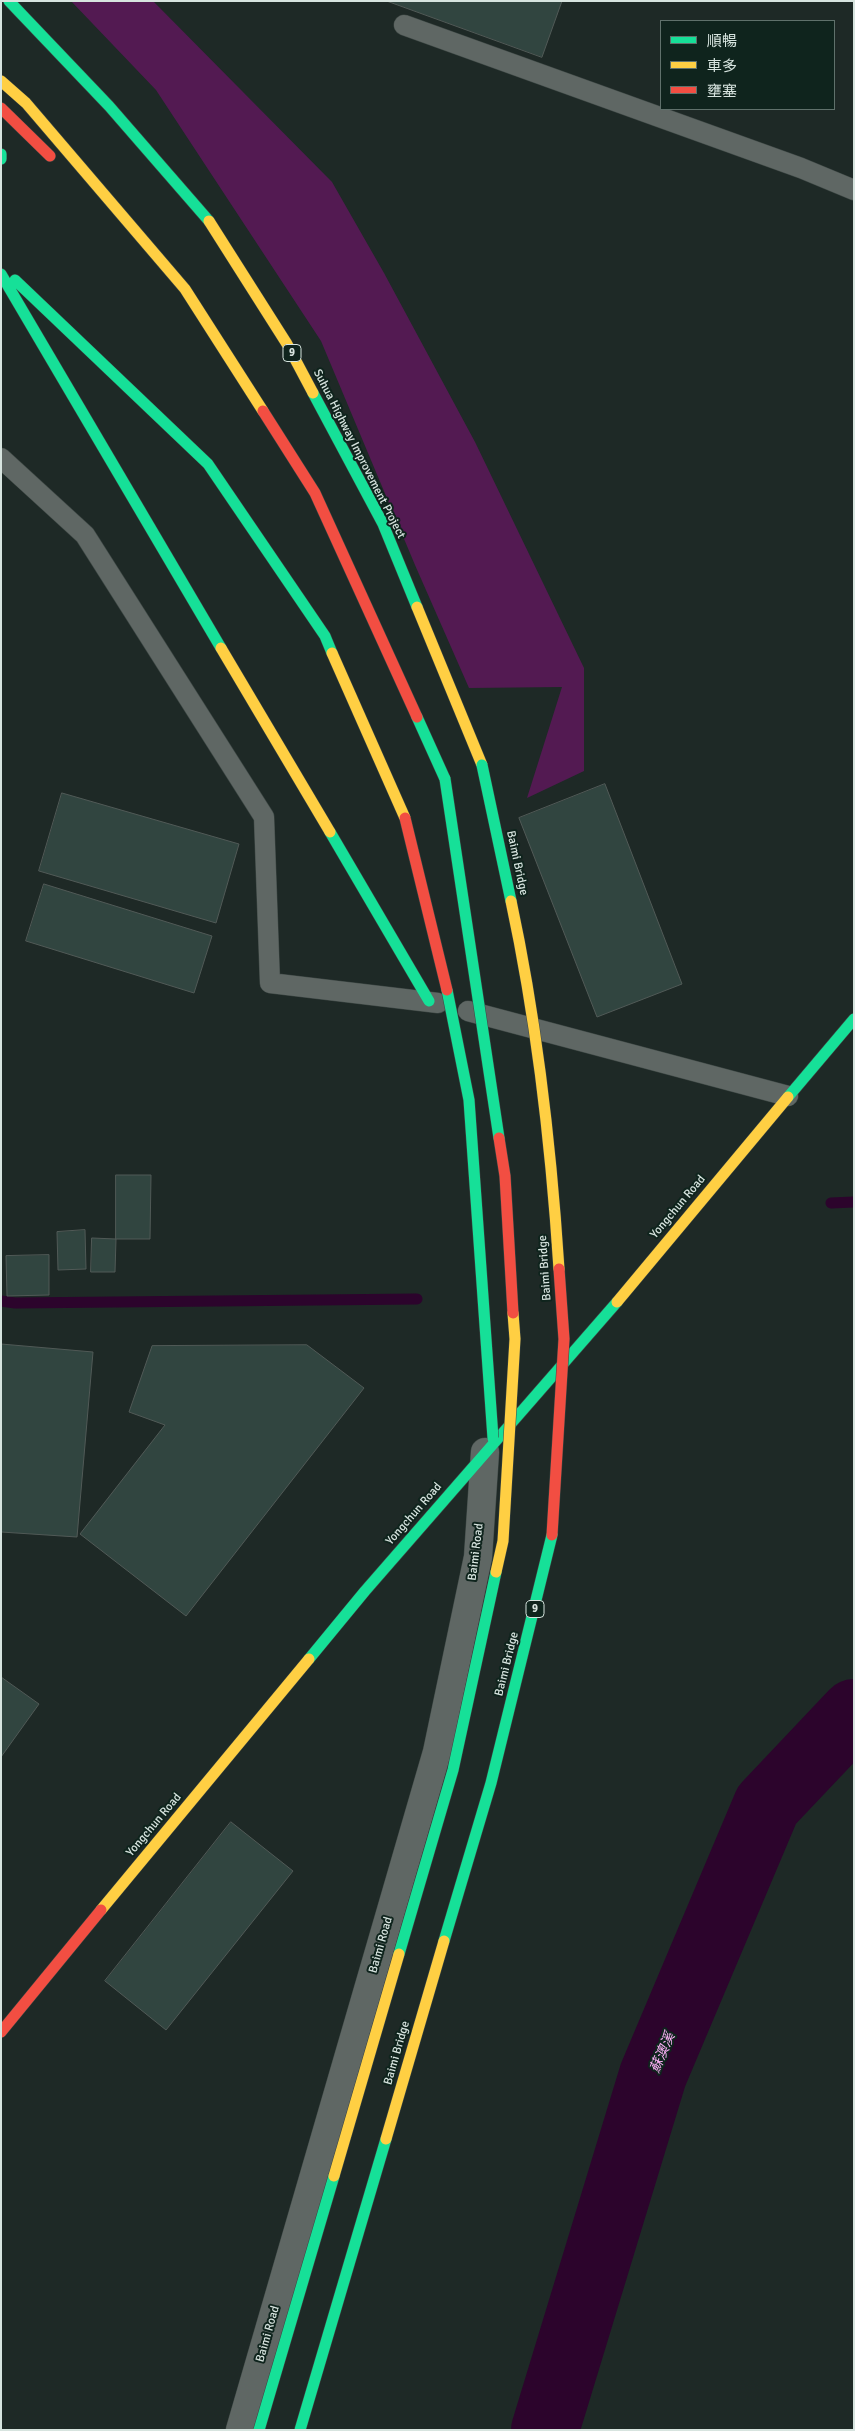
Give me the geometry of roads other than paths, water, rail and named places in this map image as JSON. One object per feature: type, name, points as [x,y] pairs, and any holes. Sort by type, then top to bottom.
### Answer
[{"type":"main road","name":"Suhua Highway Improvement Project","points":[[9,1],[109,106],[209,221],[287,344],[383,524],[482,765]]},
{"type":"main road","points":[[1,81],[26,103],[185,289],[315,493]]},
{"type":"main road","points":[[1,108],[57,163]]},
{"type":"main road","points":[[1,154],[1,159]]},
{"type":"main road","points":[[142,257],[167,287]]},
{"type":"main road","points":[[1,267],[208,464],[325,636],[405,818],[440,956],[469,1100],[493,1414],[491,1598]]},
{"type":"main road","points":[[1,274],[429,1001]]},
{"type":"main road","points":[[190,319],[315,493]]},
{"type":"main road","name":"Baimi Bridge","points":[[259,2430],[453,1770],[503,1541],[515,1339],[505,1176],[445,779],[315,493]]},
{"type":"main road","name":"Baimi Bridge","points":[[300,2430],[491,1784],[552,1541],[564,1339],[552,1164],[527,975],[482,765]]},
{"type":"main road","name":"Yongchun Road","points":[[1,2032],[359,1599],[485,1452],[569,1359],[854,1019]]},
{"type":"street","name":"Baimi Road","points":[[240,2430],[437,1752],[478,1557],[485,1452]]},
{"type":"lane","points":[[404,25],[801,168],[854,190]]},
{"type":"lane","points":[[1,458],[85,535],[264,817],[270,983],[429,1001],[788,1096]]},
{"type":"waterway","points":[[831,1203],[854,1202]]},
{"type":"waterway","points":[[1,1301],[15,1303],[417,1299]]},
{"type":"waterway","name":"蘇澳溪","points":[[545,2430],[653,2075],[767,1805],[854,1713]]}]
